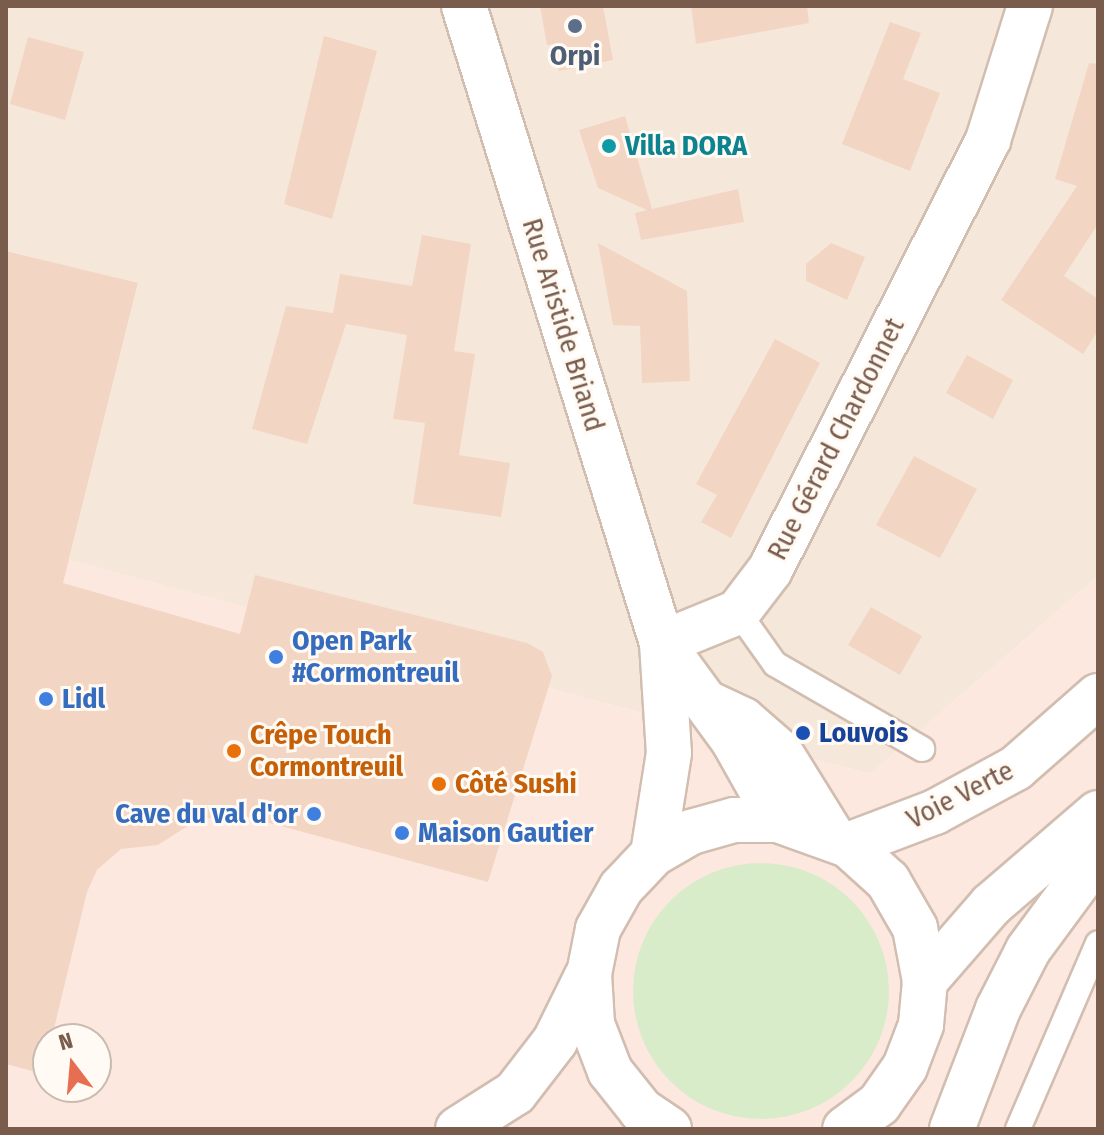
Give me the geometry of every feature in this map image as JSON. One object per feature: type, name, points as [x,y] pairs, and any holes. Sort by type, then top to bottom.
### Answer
[{"type":"main road","name":"Rue Aristide Briand","points":[[464,6],[662,643],[669,753],[653,854]]},
{"type":"main road","name":"Rue Gérard Chardonnet","points":[[738,612],[770,570],[914,256],[988,140],[1017,10]]},
{"type":"main road","points":[[662,643],[738,612]]},
{"type":"main road","name":"Rue Aristide Briand","points":[[662,643],[707,703],[778,820]]},
{"type":"main road","name":"Voie Verte","points":[[840,841],[935,812],[1016,768],[1098,696]]},
{"type":"main road","points":[[707,703],[743,720],[780,752],[840,841],[888,881],[908,916],[925,981],[916,1039],[866,1121]]},
{"type":"main road","points":[[925,981],[991,905],[1098,813]]},
{"type":"main road","points":[[669,1129],[641,1110],[610,1071],[592,1024],[589,974],[598,929],[613,901],[653,854],[705,828],[778,820],[840,841]]},
{"type":"main road","points":[[952,1129],[998,1009],[1028,950],[1098,855]]},
{"type":"main road","points":[[458,1129],[515,1093],[555,1041],[589,974]]},
{"type":"lane","points":[[738,612],[775,664],[922,749]]},
{"type":"lane","points":[[1018,1129],[1098,943]]},
{"type":"shaded area","points":[[6,6],[1098,6],[1098,576],[870,774],[69,560],[138,284],[6,251]]},
{"type":"shaded area","points":[[6,543],[870,774],[1098,576],[1098,1129],[6,1129]]},
{"type":"green space","points":[[761,863],[798,868],[821,878],[852,900],[874,931],[884,954],[889,991],[884,1028],[874,1051],[852,1082],[821,1104],[798,1114],[761,1119],[724,1114],[701,1104],[670,1082],[648,1051],[638,1028],[633,991],[638,954],[648,931],[670,900],[701,878],[724,868]]},
{"type":"building","points":[[540,6],[603,6],[613,60],[559,71],[555,44],[547,45]]},
{"type":"building","points":[[691,6],[807,6],[809,23],[696,44]]},
{"type":"building","points":[[890,22],[921,33],[903,79],[940,93],[910,171],[842,144]]},
{"type":"building","points":[[324,36],[377,51],[332,219],[284,204]]},
{"type":"building","points":[[28,37],[84,52],[65,120],[10,104]]},
{"type":"building","points":[[1089,63],[1098,64],[1098,224],[1064,276],[1098,299],[1098,331],[1083,354],[1001,300],[1077,186],[1055,179]]},
{"type":"building","points":[[625,116],[652,209],[738,189],[744,222],[641,240],[635,213],[647,210],[598,188],[579,130]]},
{"type":"building","points":[[422,235],[471,244],[454,351],[475,354],[459,455],[510,463],[501,517],[413,504],[425,423],[393,419],[407,335],[346,324],[307,444],[252,429],[286,306],[333,313],[340,274],[412,286]]},
{"type":"building","points":[[598,243],[687,291],[690,381],[642,383],[640,326],[613,325]]},
{"type":"building","points":[[831,243],[865,257],[847,300],[806,281],[806,264]]},
{"type":"building","name":"Open Park #Cormontreuil","points":[[6,251],[138,283],[63,583],[240,634],[255,575],[527,643],[543,652],[552,676],[488,882],[236,814],[197,820],[158,845],[121,849],[97,870],[87,892],[55,1023],[32,1023],[32,1071],[6,1064]]},
{"type":"building","points":[[775,339],[820,363],[731,538],[701,522],[717,495],[696,484]]},
{"type":"building","points":[[967,355],[1013,380],[993,419],[946,393]]},
{"type":"building","points":[[914,456],[977,489],[940,558],[876,525]]},
{"type":"building","points":[[871,607],[922,636],[900,675],[848,645]]},
{"type":"place","name":"Orpi","points":[[575,26]]},
{"type":"place","name":"Villa DORA","points":[[609,146]]},
{"type":"place","name":"Open Park #Cormontreuil","points":[[276,657]]},
{"type":"place","name":"Lidl","points":[[46,699]]},
{"type":"place","name":"Louvois","points":[[803,733]]},
{"type":"place","name":"Crêpe Touch Cormontreuil","points":[[234,751]]},
{"type":"place","name":"Côté Sushi","points":[[439,784]]},
{"type":"place","name":"Cave du val d'or","points":[[314,814]]},
{"type":"place","name":"Maison Gautier","points":[[402,833]]}]
